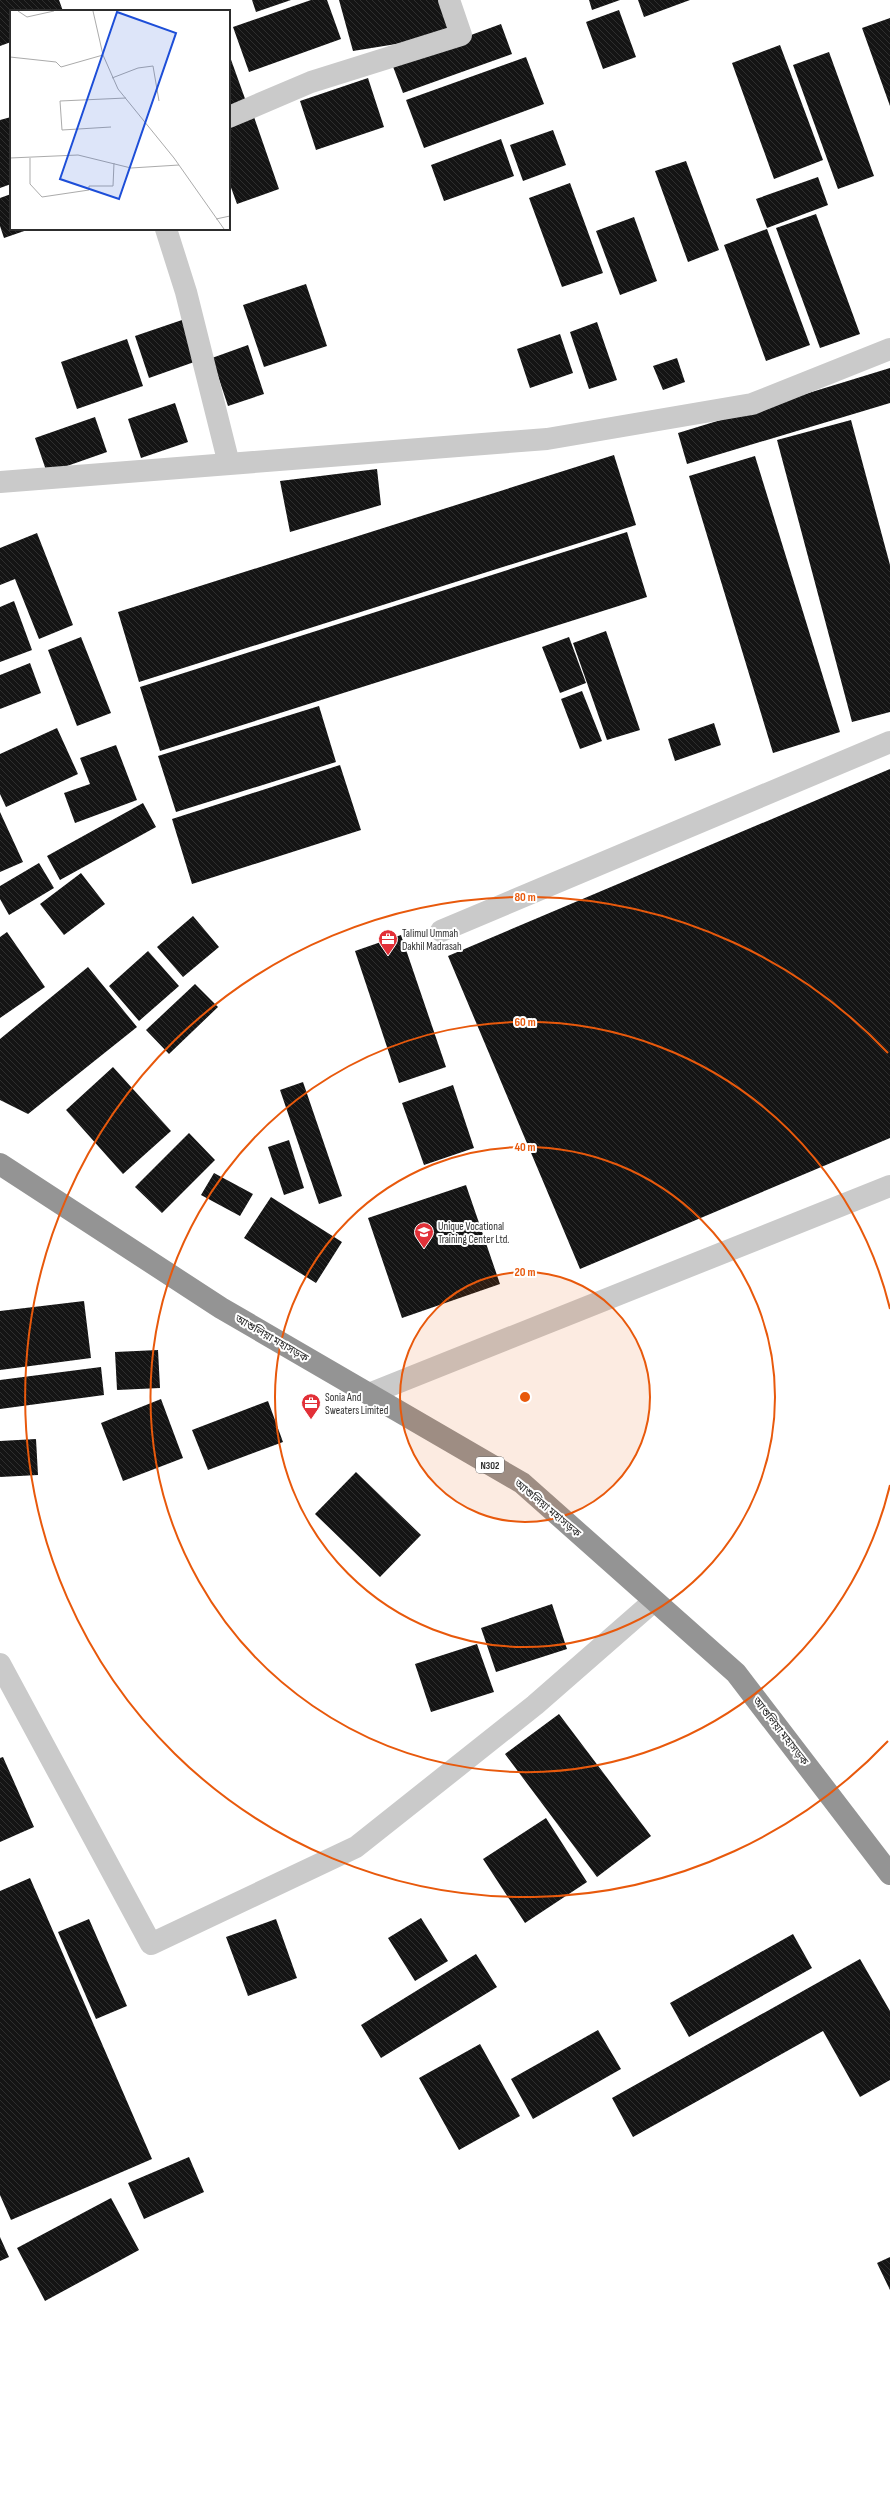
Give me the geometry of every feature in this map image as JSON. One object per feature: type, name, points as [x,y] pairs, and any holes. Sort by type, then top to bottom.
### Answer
[{"type":"highway","name":"আশুলিয়া মহাসড়ক","points":[[0,1164],[221,1308],[522,1483],[736,1673],[889,1868]]},
{"type":"street","points":[[230,116],[311,82],[461,35],[449,0]]},
{"type":"street","points":[[166,230],[186,292],[229,464]]},
{"type":"street","points":[[0,482],[548,439],[752,404],[890,349]]},
{"type":"street","points":[[441,931],[890,742]]},
{"type":"street","points":[[369,1394],[890,1186]]},
{"type":"street","points":[[0,1664],[151,1944],[356,1847],[535,1705],[654,1601]]},
{"type":"building","points":[[0,0],[59,0],[63,10],[10,10],[10,42],[0,46]]},
{"type":"building","points":[[252,0],[291,0],[256,12]]},
{"type":"building","points":[[311,0],[327,0],[341,39],[249,72],[233,27]]},
{"type":"building","points":[[339,0],[441,0],[458,34],[353,51]]},
{"type":"building","points":[[589,0],[620,0],[592,10]]},
{"type":"building","points":[[638,0],[690,0],[644,17]]},
{"type":"building","points":[[619,10],[636,57],[603,69],[586,22]]},
{"type":"building","points":[[890,18],[890,106],[862,28]]},
{"type":"building","points":[[501,24],[512,54],[403,93],[392,64]]},
{"type":"building","points":[[780,45],[823,160],[774,179],[732,63]]},
{"type":"building","points":[[829,52],[874,176],[838,189],[793,65]]},
{"type":"building","points":[[230,57],[248,107],[230,113]]},
{"type":"building","points":[[526,57],[544,104],[424,148],[406,100]]},
{"type":"building","points":[[368,78],[384,127],[316,150],[300,101]]},
{"type":"building","points":[[253,114],[279,189],[237,204],[230,185],[230,123]]},
{"type":"building","points":[[10,117],[10,184],[0,188],[0,120]]},
{"type":"building","points":[[553,130],[566,165],[523,181],[510,145]]},
{"type":"building","points":[[501,139],[514,176],[444,201],[431,165]]},
{"type":"building","points":[[686,161],[719,250],[688,262],[655,171]]},
{"type":"building","points":[[818,177],[828,205],[767,228],[756,199]]},
{"type":"building","points":[[570,183],[603,273],[562,287],[529,198]]},
{"type":"building","points":[[10,194],[10,230],[27,230],[4,238],[0,226],[0,198]]},
{"type":"building","points":[[816,214],[860,334],[820,348],[776,228]]},
{"type":"building","points":[[634,217],[657,281],[620,295],[596,231]]},
{"type":"building","points":[[767,229],[810,345],[766,361],[724,245]]},
{"type":"building","points":[[306,284],[327,346],[264,367],[243,305]]},
{"type":"building","points":[[182,320],[197,361],[149,378],[135,336]]},
{"type":"building","points":[[597,322],[617,380],[589,389],[570,332]]},
{"type":"building","points":[[560,334],[573,373],[530,388],[517,349]]},
{"type":"building","points":[[127,339],[143,386],[77,409],[61,362]]},
{"type":"building","points":[[248,345],[264,394],[228,406],[212,358]]},
{"type":"building","points":[[677,358],[685,382],[663,390],[653,366]]},
{"type":"building","points":[[890,368],[890,403],[687,464],[678,433]]},
{"type":"building","points":[[175,403],[188,442],[141,458],[128,419]]},
{"type":"building","points":[[95,417],[107,452],[47,473],[35,438]]},
{"type":"building","points":[[851,420],[890,565],[890,712],[852,722],[777,440]]},
{"type":"building","points":[[614,455],[636,525],[139,682],[118,612]]},
{"type":"building","points":[[755,456],[840,732],[773,753],[689,476]]},
{"type":"building","points":[[377,469],[381,505],[290,532],[280,481]]},
{"type":"building","points":[[627,532],[647,597],[160,751],[140,687]]},
{"type":"building","points":[[37,533],[73,625],[39,639],[15,579],[0,585],[0,548]]},
{"type":"building","points":[[14,601],[32,650],[0,662],[0,607]]},
{"type":"building","points":[[606,631],[640,730],[607,740],[573,643]]},
{"type":"building","points":[[81,637],[111,713],[77,726],[48,650]]},
{"type":"building","points":[[569,637],[586,683],[560,693],[542,647]]},
{"type":"building","points":[[30,663],[41,693],[0,709],[0,675]]},
{"type":"building","points":[[582,691],[602,741],[580,749],[561,699]]},
{"type":"building","points":[[319,706],[336,762],[176,812],[158,756]]},
{"type":"building","points":[[714,723],[721,745],[675,761],[668,739]]},
{"type":"building","points":[[57,728],[78,774],[6,807],[0,794],[0,754]]},
{"type":"building","points":[[116,745],[137,800],[75,823],[64,793],[90,784],[80,758]]},
{"type":"building","points":[[340,765],[361,830],[192,884],[172,819]]},
{"type":"building","points":[[890,769],[890,1138],[580,1269],[448,956]]},
{"type":"building","points":[[143,803],[156,827],[60,880],[47,856]]},
{"type":"building","points":[[0,812],[23,862],[0,872]]},
{"type":"building","points":[[39,863],[54,888],[9,915],[0,899],[0,886]]},
{"type":"building","points":[[81,873],[105,904],[64,935],[40,904]]},
{"type":"building","points":[[193,916],[219,947],[183,977],[157,947]]},
{"type":"building","points":[[7,932],[45,987],[0,1018],[0,937]]},
{"type":"building","points":[[401,935],[446,1067],[399,1083],[355,951]]},
{"type":"building","points":[[148,951],[179,986],[139,1021],[109,986]]},
{"type":"building","points":[[88,967],[137,1027],[28,1114],[0,1100],[0,1039]]},
{"type":"building","points":[[195,984],[218,1007],[169,1054],[146,1030]]},
{"type":"building","points":[[113,1067],[171,1131],[123,1174],[66,1110]]},
{"type":"building","points":[[303,1082],[342,1196],[319,1204],[280,1090]]},
{"type":"building","points":[[453,1085],[474,1148],[424,1165],[402,1103]]},
{"type":"building","points":[[189,1133],[215,1160],[162,1213],[135,1187]]},
{"type":"building","points":[[289,1140],[304,1188],[284,1195],[268,1147]]},
{"type":"building","points":[[214,1173],[253,1194],[240,1216],[201,1195]]},
{"type":"building","points":[[466,1185],[500,1284],[402,1318],[368,1218]]},
{"type":"building","points":[[271,1197],[342,1242],[316,1283],[244,1238]]},
{"type":"building","points":[[84,1301],[91,1358],[0,1370],[0,1311]]},
{"type":"building","points":[[158,1350],[160,1388],[117,1390],[115,1352]]},
{"type":"building","points":[[101,1367],[104,1395],[0,1409],[0,1380]]},
{"type":"building","points":[[161,1399],[183,1458],[123,1481],[101,1423]]},
{"type":"building","points":[[268,1401],[283,1442],[208,1470],[192,1430]]},
{"type":"building","points":[[36,1439],[38,1475],[0,1477],[0,1441]]},
{"type":"building","points":[[356,1472],[421,1535],[380,1577],[315,1514]]},
{"type":"building","points":[[552,1604],[567,1649],[496,1672],[481,1628]]},
{"type":"building","points":[[477,1644],[494,1692],[431,1712],[415,1664]]},
{"type":"building","points":[[559,1714],[651,1836],[597,1877],[505,1754]]},
{"type":"building","points":[[3,1757],[34,1827],[0,1842],[0,1758]]},
{"type":"building","points":[[546,1818],[587,1882],[525,1923],[483,1859]]},
{"type":"building","points":[[30,1878],[152,2159],[11,2220],[0,2195],[0,1891]]},
{"type":"building","points":[[421,1918],[448,1961],[415,1981],[388,1938]]},
{"type":"building","points":[[89,1919],[127,2006],[96,2019],[58,1932]]},
{"type":"building","points":[[276,1919],[297,1978],[248,1996],[226,1937]]},
{"type":"building","points":[[793,1934],[812,1968],[689,2037],[670,2003]]},
{"type":"building","points":[[476,1954],[497,1987],[381,2058],[361,2025]]},
{"type":"building","points":[[860,1959],[890,2011],[890,2080],[860,2097],[823,2031],[633,2137],[612,2098]]},
{"type":"building","points":[[598,2030],[621,2069],[533,2119],[511,2079]]},
{"type":"building","points":[[480,2044],[520,2116],[459,2150],[419,2078]]},
{"type":"building","points":[[189,2157],[204,2192],[144,2219],[128,2183]]},
{"type":"building","points":[[111,2198],[139,2250],[45,2301],[17,2248]]},
{"type":"building","points":[[0,2237],[9,2257],[0,2261]]},
{"type":"building","points":[[890,2257],[890,2290],[877,2263]]},
{"type":"place","name":"Talimul Ummah Dakhil Madrasah","points":[[388,956]]},
{"type":"place","name":"Unique Vocational Training Center Ltd.","points":[[424,1249]]},
{"type":"place","name":"Sonia And Sweaters Limited","points":[[311,1420]]}]
